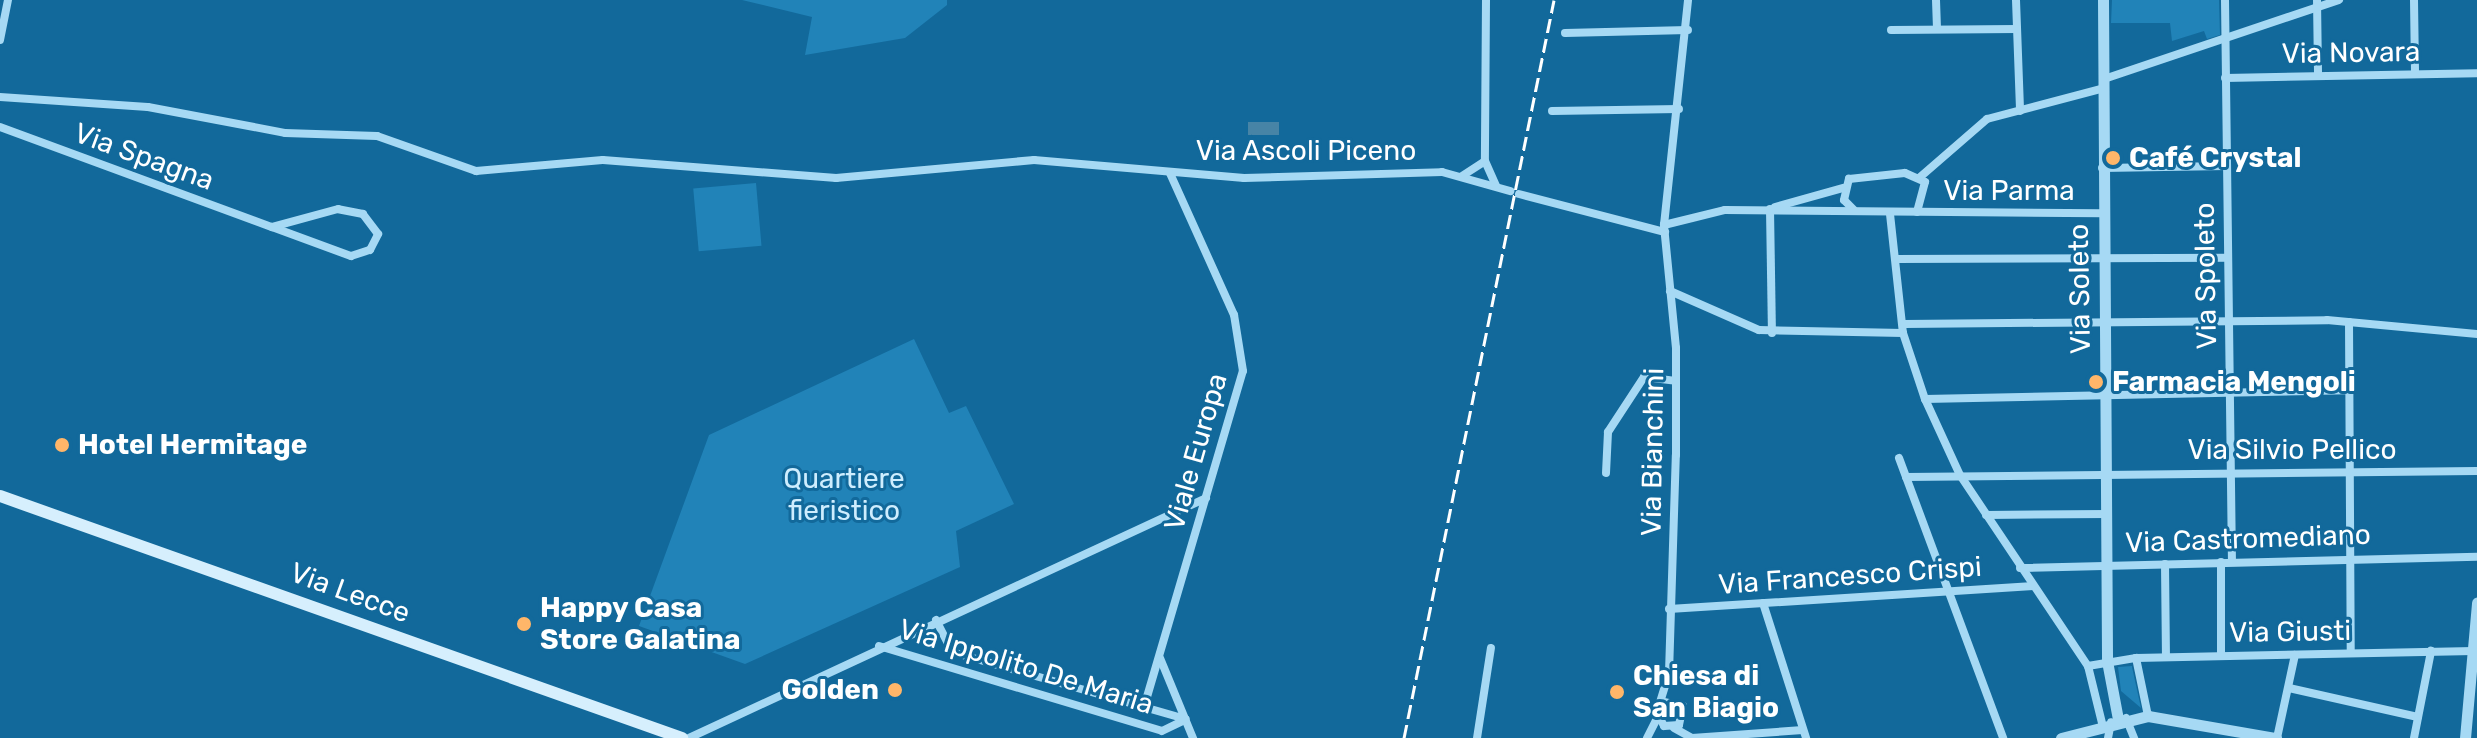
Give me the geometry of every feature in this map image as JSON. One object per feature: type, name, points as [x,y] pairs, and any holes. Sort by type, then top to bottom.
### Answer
[{"type":"main road","name":"Via Lecce","points":[[0,496],[682,738]]},
{"type":"street","points":[[0,40],[8,0]]},
{"type":"street","points":[[1486,0],[1485,161],[1496,186]]},
{"type":"street","name":"Via Bianchini","points":[[1669,673],[1676,381],[1665,228],[1688,30],[1688,0]]},
{"type":"street","points":[[1936,0],[1937,28]]},
{"type":"street","points":[[2016,0],[2020,111]]},
{"type":"street","name":"Via Soleto","points":[[2103,0],[2102,213],[2109,565],[2107,661],[2114,720]]},
{"type":"street","name":"Via Spoleto","points":[[2225,0],[2232,561]]},
{"type":"street","points":[[1665,228],[1725,210],[1770,209],[1843,188],[1870,174],[1919,178],[1987,119],[2104,84],[2317,3],[2339,0]]},
{"type":"street","points":[[2414,0],[2415,73]]},
{"type":"street","points":[[2317,3],[2318,75]]},
{"type":"street","points":[[1891,30],[2017,29]]},
{"type":"street","points":[[1565,33],[1688,30]]},
{"type":"street","name":"Via Novara","points":[[2225,78],[2477,73]]},
{"type":"street","name":"Via Ascoli Piceno","points":[[0,97],[148,107],[285,133],[377,136],[476,171],[571,160],[836,178],[1052,161],[1170,173],[1462,176],[1665,228]]},
{"type":"street","points":[[1552,111],[1679,109]]},
{"type":"street","name":"Via Spagna","points":[[0,127],[272,227],[351,256],[370,250],[378,234],[363,214],[338,209],[272,227]]},
{"type":"street","points":[[1462,176],[1485,161]]},
{"type":"street","points":[[2102,168],[2227,166]]},
{"type":"street","name":"Viale Europa","points":[[1144,707],[1243,371],[1242,348],[1170,173]]},
{"type":"street","points":[[1917,212],[1927,193],[1919,178]]},
{"type":"street","points":[[1843,188],[1854,210]]},
{"type":"street","points":[[1770,209],[1772,333]]},
{"type":"street","name":"Via Parma","points":[[1770,209],[1854,210],[1890,214],[2102,213]]},
{"type":"street","points":[[1890,214],[1903,328],[1925,399],[1960,475],[2088,666],[2114,720],[2134,738]]},
{"type":"street","points":[[1896,259],[2228,258]]},
{"type":"street","points":[[1670,291],[1772,333],[2229,321],[2349,322],[2477,334]]},
{"type":"street","points":[[2349,322],[2347,390],[2351,653]]},
{"type":"street","points":[[1606,473],[1608,432],[1644,377],[1676,381]]},
{"type":"street","points":[[1925,399],[2347,390]]},
{"type":"street","points":[[1899,458],[2003,738]]},
{"type":"street","name":"Via Silvio Pellico","points":[[1906,477],[2477,471]]},
{"type":"street","name":"Via Ippolito De Maria","points":[[689,738],[878,645],[1206,498]]},
{"type":"street","points":[[1986,515],[2108,514]]},
{"type":"street","name":"Via Castromediano","points":[[2020,568],[2477,557]]},
{"type":"street","points":[[2221,562],[2221,656]]},
{"type":"street","points":[[2165,564],[2166,657]]},
{"type":"street","name":"Via Francesco Crispi","points":[[1669,609],[2033,586]]},
{"type":"street","points":[[1657,718],[1692,738],[1805,734],[1763,603]]},
{"type":"street","points":[[2465,738],[2475,674],[2477,603]]},
{"type":"street","name":"Via Ippolito De Maria","points":[[936,620],[952,652],[1186,719]]},
{"type":"street","name":"Via Ippolito De Maria","points":[[878,645],[1164,734]]},
{"type":"street","points":[[1477,738],[1491,648]]},
{"type":"street","points":[[2414,738],[2431,651]]},
{"type":"street","name":"Via Giusti","points":[[2088,666],[2136,658],[2474,651]]},
{"type":"street","points":[[947,667],[952,652]]},
{"type":"street","points":[[2061,738],[2114,720],[2148,716],[2277,738],[2295,655]]},
{"type":"street","points":[[1160,657],[1193,738]]},
{"type":"street","points":[[2136,658],[2148,716]]},
{"type":"street","points":[[1669,673],[1692,738]]},
{"type":"street","points":[[1649,738],[1664,702],[1669,673]]},
{"type":"street","points":[[2289,688],[2418,717]]},
{"type":"street","points":[[1664,702],[1680,703]]},
{"type":"street","points":[[1649,738],[1672,728],[1685,716]]},
{"type":"street","points":[[1164,734],[1186,719]]},
{"type":"street","points":[[2108,738],[2114,720]]},
{"type":"green space","points":[[742,0],[947,0],[947,5],[905,38],[805,55],[812,17]]},
{"type":"green space","points":[[2112,0],[2219,0],[2220,35],[2207,39],[2204,31],[2172,41],[2170,23],[2111,23]]},
{"type":"green space","points":[[756,183],[761,246],[699,251],[693,188]]},
{"type":"green space","name":"Quartiere fieristico","points":[[914,339],[949,413],[966,406],[1014,504],[956,531],[960,567],[745,664],[639,626],[709,435]]},
{"type":"green space","points":[[2132,666],[2141,708],[2121,691],[2118,667]]},
{"type":"shaded area","points":[[1248,122],[1279,122],[1279,135],[1248,135]]},
{"type":"railway","points":[[1404,738],[1554,0]]},
{"type":"place","name":"Café Crystal","points":[[2113,158]]},
{"type":"place","name":"Farmacia Mengoli","points":[[2096,382]]},
{"type":"place","name":"Hotel Hermitage","points":[[62,445]]},
{"type":"place","name":"Happy Casa Store Galatina","points":[[524,624]]},
{"type":"place","name":"Golden","points":[[895,690]]},
{"type":"place","name":"Chiesa di San Biagio","points":[[1617,692]]}]
